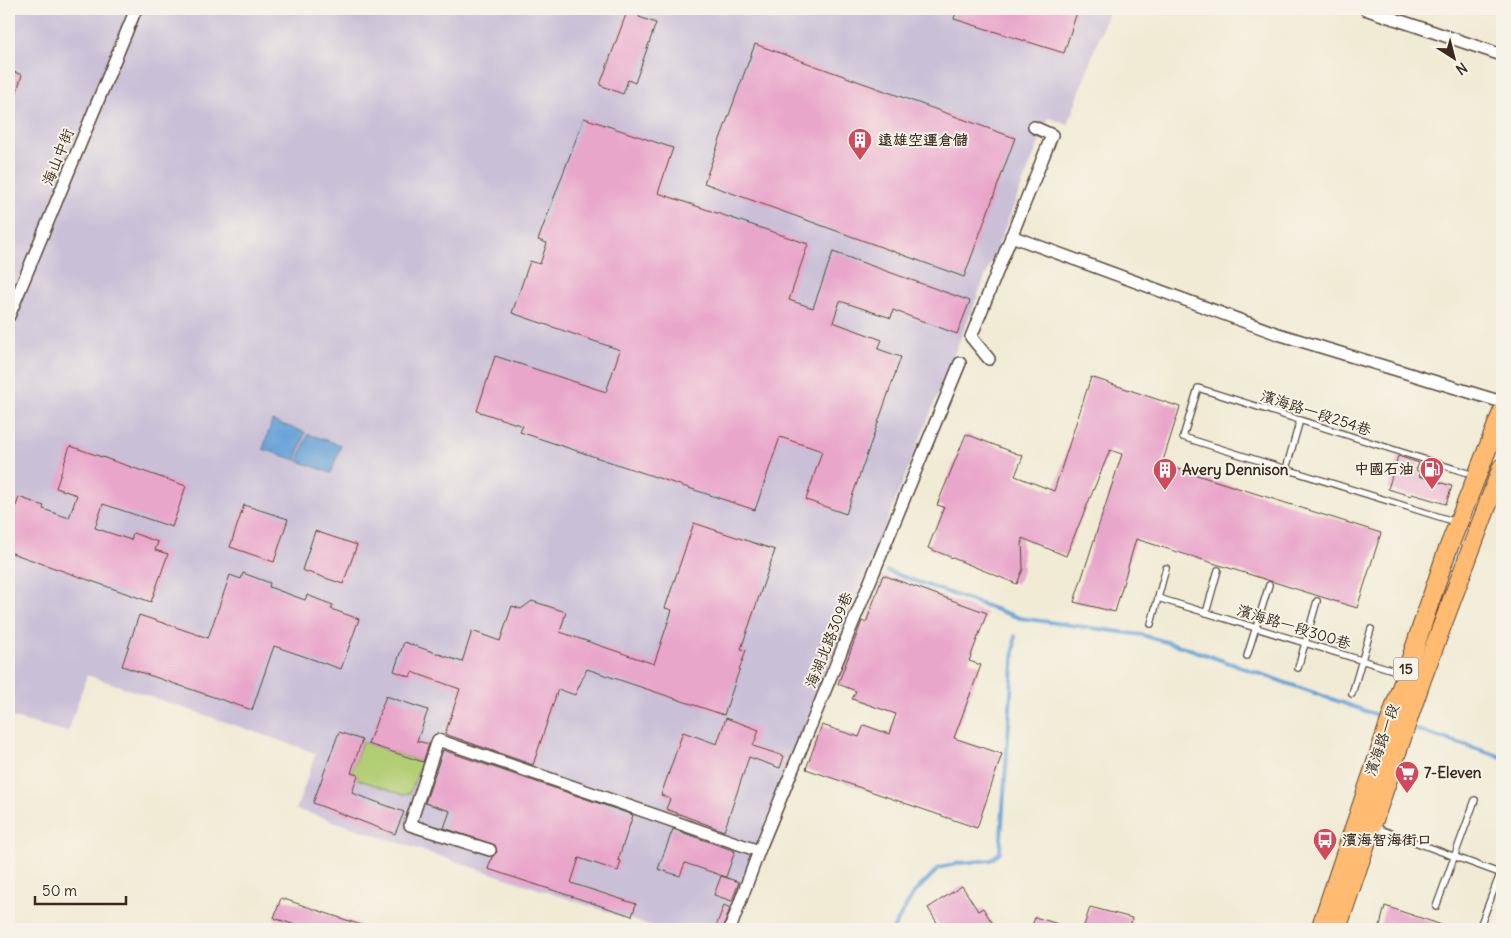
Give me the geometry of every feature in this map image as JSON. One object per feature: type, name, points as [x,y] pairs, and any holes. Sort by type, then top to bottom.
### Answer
[{"type":"main road","name":"濱海路一段","points":[[1337,929],[1363,823],[1405,674],[1458,522],[1502,412]]},
{"type":"main road","name":"濱海路一段","points":[[1320,929],[1422,679],[1502,467]]},
{"type":"main road","points":[[1428,607],[1447,613]]},
{"type":"street","name":"海山中街","points":[[9,316],[136,9]]},
{"type":"street","points":[[1364,9],[1502,55]]},
{"type":"street","points":[[989,359],[971,337],[1052,135],[1034,128]]},
{"type":"street","points":[[1011,236],[1278,334],[1502,402]]},
{"type":"street","name":"海湖北路309巷","points":[[730,929],[759,851],[960,363]]},
{"type":"street","points":[[490,850],[410,825],[438,740],[759,851]]},
{"type":"lane","name":"濱海路一段254巷","points":[[1286,469],[1183,437],[1198,388],[1476,476]]},
{"type":"lane","points":[[1300,420],[1286,469],[1458,522]]},
{"type":"lane","points":[[1151,624],[1166,568]]},
{"type":"lane","points":[[1206,613],[1218,570]]},
{"type":"lane","points":[[1247,656],[1269,585]]},
{"type":"lane","name":"濱海路一段300巷","points":[[1158,598],[1422,679]]},
{"type":"lane","points":[[1298,668],[1316,601]]},
{"type":"lane","points":[[1352,694],[1371,629]]},
{"type":"lane","points":[[1436,907],[1475,800]]},
{"type":"lane","points":[[1363,823],[1502,872],[1479,929]]},
{"type":"shaded area","points":[[9,9],[1109,9],[1068,125],[1049,118],[723,929],[659,929],[296,810],[316,753],[87,675],[68,732],[9,717]]},
{"type":"green space","points":[[362,742],[422,762],[410,793],[404,795],[357,779],[358,775],[351,773]]},
{"type":"water","points":[[272,421],[305,432],[296,460],[263,449]]},
{"type":"water","points":[[308,434],[341,445],[331,473],[298,461]]},
{"type":"building","points":[[628,9],[642,9],[639,17],[656,23],[635,83],[628,80],[623,94],[600,85]]},
{"type":"building","points":[[957,9],[1078,9],[1064,53],[954,19]]},
{"type":"building","name":"遠雄空運倉儲","points":[[755,44],[1015,138],[964,277],[704,183]]},
{"type":"building","points":[[9,70],[22,75],[11,110],[9,109]]},
{"type":"building","points":[[584,118],[673,148],[658,193],[808,244],[789,300],[813,308],[833,252],[970,301],[957,334],[893,310],[891,318],[840,301],[833,322],[882,340],[878,349],[901,357],[846,514],[806,500],[822,451],[780,437],[755,510],[520,432],[523,426],[477,411],[495,356],[606,392],[620,350],[512,313],[530,261],[540,264],[547,243],[538,240]]},
{"type":"building","name":"Avery Dennison","points":[[1091,377],[1180,407],[1162,464],[1381,533],[1357,608],[1136,539],[1115,612],[1074,602],[1122,454],[1110,450],[1066,556],[1022,538],[1023,569],[1017,584],[928,548],[944,507],[937,505],[966,434],[1023,456],[1015,476],[1054,491]]},
{"type":"building","points":[[70,446],[186,486],[172,527],[103,504],[95,528],[131,540],[133,533],[158,542],[155,550],[168,554],[151,602],[9,552],[9,526],[19,497],[44,506],[43,509],[69,518],[77,495],[56,488]]},
{"type":"building","points":[[1398,456],[1419,463],[1416,470],[1420,472],[1419,476],[1452,486],[1446,504],[1388,489]]},
{"type":"building","points":[[244,505],[288,519],[274,562],[230,547]]},
{"type":"building","points":[[694,523],[775,550],[741,649],[746,650],[724,715],[587,669],[575,695],[558,689],[533,765],[445,734],[460,689],[412,672],[410,677],[394,671],[404,642],[462,662],[472,631],[500,641],[512,606],[521,609],[532,601],[566,612],[560,632],[654,664],[672,610],[665,608]]},
{"type":"building","points":[[315,531],[357,545],[343,584],[302,570]]},
{"type":"building","points":[[243,573],[270,583],[269,587],[305,600],[307,595],[333,605],[331,609],[359,619],[341,669],[274,646],[252,710],[122,666],[139,615],[208,638],[230,575],[241,579]]},
{"type":"building","points":[[883,575],[987,613],[969,661],[981,665],[954,738],[1002,754],[977,828],[806,769],[822,725],[859,737],[864,725],[889,734],[896,714],[852,699],[856,691],[838,684],[862,621],[866,623]]},
{"type":"building","points":[[386,696],[428,710],[417,741],[429,744],[423,762],[368,744]]},
{"type":"building","points":[[726,718],[759,730],[753,746],[784,756],[780,768],[749,757],[724,831],[666,809],[670,799],[661,795],[683,732],[717,744]]},
{"type":"building","points":[[339,732],[362,740],[351,773],[358,775],[352,793],[404,812],[395,834],[313,803]]},
{"type":"building","points":[[443,750],[633,815],[618,860],[621,861],[618,871],[579,858],[571,883],[636,904],[632,916],[488,869],[492,857],[497,852],[495,845],[444,828],[450,811],[425,803]]},
{"type":"building","points":[[673,829],[735,851],[726,877],[685,863],[680,876],[658,869]]},
{"type":"building","points":[[721,876],[739,882],[732,901],[714,895]]},
{"type":"building","points":[[962,886],[978,911],[983,908],[996,929],[941,929],[928,908]]},
{"type":"building","points":[[281,898],[370,929],[307,929],[274,918]]},
{"type":"building","points":[[724,905],[730,908],[723,929],[715,929]]},
{"type":"building","points":[[1385,906],[1448,927],[1448,929],[1379,929]]},
{"type":"building","points":[[1090,907],[1132,918],[1130,929],[1083,929]]},
{"type":"building","points":[[1035,917],[1068,927],[1068,929],[1031,929]]},
{"type":"waterway","points":[[887,571],[1020,618],[1142,635],[1184,647],[1377,715]]},
{"type":"waterway","points":[[893,929],[913,894],[939,868],[960,863],[991,860],[1000,852],[1015,636]]},
{"type":"waterway","points":[[1417,730],[1502,757]]},
{"type":"place","name":"遠雄空運倉儲","points":[[860,161]]},
{"type":"place","name":"中國石油","points":[[1432,490]]},
{"type":"place","name":"Avery Dennison","points":[[1165,491]]},
{"type":"place","name":"7-Eleven","points":[[1407,794]]},
{"type":"place","name":"濱海智海街口","points":[[1325,861]]}]
